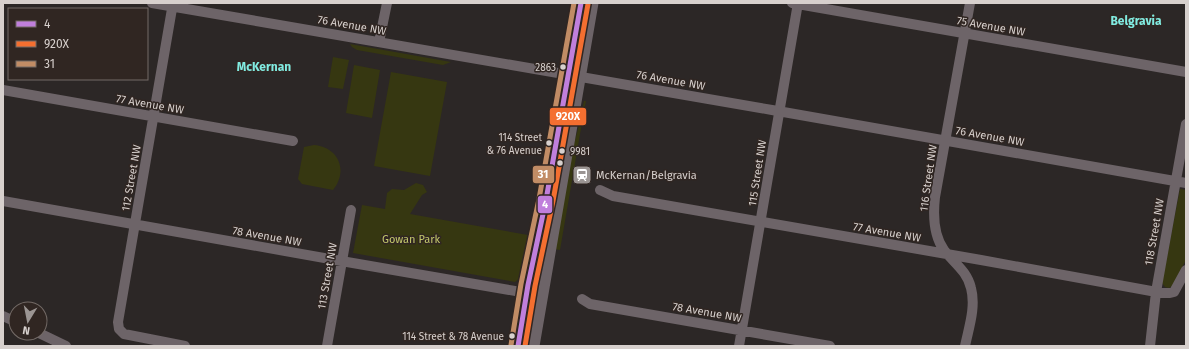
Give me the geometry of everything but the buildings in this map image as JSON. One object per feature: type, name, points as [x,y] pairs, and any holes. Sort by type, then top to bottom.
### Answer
[{"type":"main road","points":[[533,346],[574,75],[581,3]]},
{"type":"main road","points":[[518,346],[527,292],[546,200],[592,3]]},
{"type":"street","name":"76 Avenue NW","points":[[152,3],[173,5],[1186,183]]},
{"type":"street","points":[[379,42],[387,3]]},
{"type":"street","name":"75 Avenue NW","points":[[796,3],[1186,72]]},
{"type":"street","name":"115 Street NW","points":[[739,346],[780,111],[796,3]]},
{"type":"street","name":"116 Street NW","points":[[965,346],[972,309],[972,294],[966,274],[944,250],[938,236],[934,214],[935,197],[970,3]]},
{"type":"street","name":"112 Street NW","points":[[135,342],[119,329],[118,322],[173,5]]},
{"type":"street","name":"77 Avenue NW","points":[[3,90],[293,141]]},
{"type":"street","name":"118 Street NW","points":[[1150,346],[1156,292],[1186,124]]},
{"type":"street","name":"77 Avenue NW","points":[[600,190],[613,196],[1156,292],[1170,293],[1176,288],[1186,270]]},
{"type":"street","name":"78 Avenue NW","points":[[3,201],[527,292]]},
{"type":"street","name":"113 Street NW","points":[[327,346],[351,210]]},
{"type":"street","name":"78 Avenue NW","points":[[582,299],[590,304],[830,346]]},
{"type":"street","points":[[48,337],[66,346]]},
{"type":"street","points":[[135,342],[185,346]]},
{"type":"green space","points":[[350,44],[451,62],[443,65],[357,50]]},
{"type":"green space","points":[[333,57],[349,60],[343,89],[328,87]]},
{"type":"green space","points":[[354,65],[380,70],[372,118],[346,113]]},
{"type":"green space","points":[[391,72],[447,82],[430,176],[374,166]]},
{"type":"green space","points":[[584,101],[586,101],[560,250],[554,249],[568,166]]},
{"type":"green space","points":[[314,145],[329,150],[335,155],[338,161],[340,175],[333,190],[302,184],[298,179],[304,147]]},
{"type":"green space","name":"Gowan Park","points":[[416,183],[423,185],[427,192],[422,195],[410,214],[528,235],[520,278],[515,282],[353,253],[362,205],[385,209],[387,193],[392,189],[404,190]]},
{"type":"green space","points":[[1180,189],[1186,190],[1186,260],[1172,286],[1169,288],[1165,287],[1162,283]]},
{"type":"transit line","name":"31","points":[[511,345],[521,284],[539,199],[574,3]]},
{"type":"transit line","name":"4","points":[[518,346],[581,3]]},
{"type":"transit line","name":"920X","points":[[525,346],[535,286],[553,201],[588,4]]},
{"type":"place","name":"2863","points":[[563,67]]},
{"type":"place","name":"114 Street & 76 Avenue","points":[[549,143]]},
{"type":"place","name":"9981","points":[[562,151]]},
{"type":"place","name":"McKernan/Belgravia","points":[[582,175]]},
{"type":"place","name":"114 Street & 78 Avenue","points":[[512,336]]},
{"type":"district","name":"Belgravia","points":[[1136,21]]},
{"type":"district","name":"McKernan","points":[[264,67]]}]
